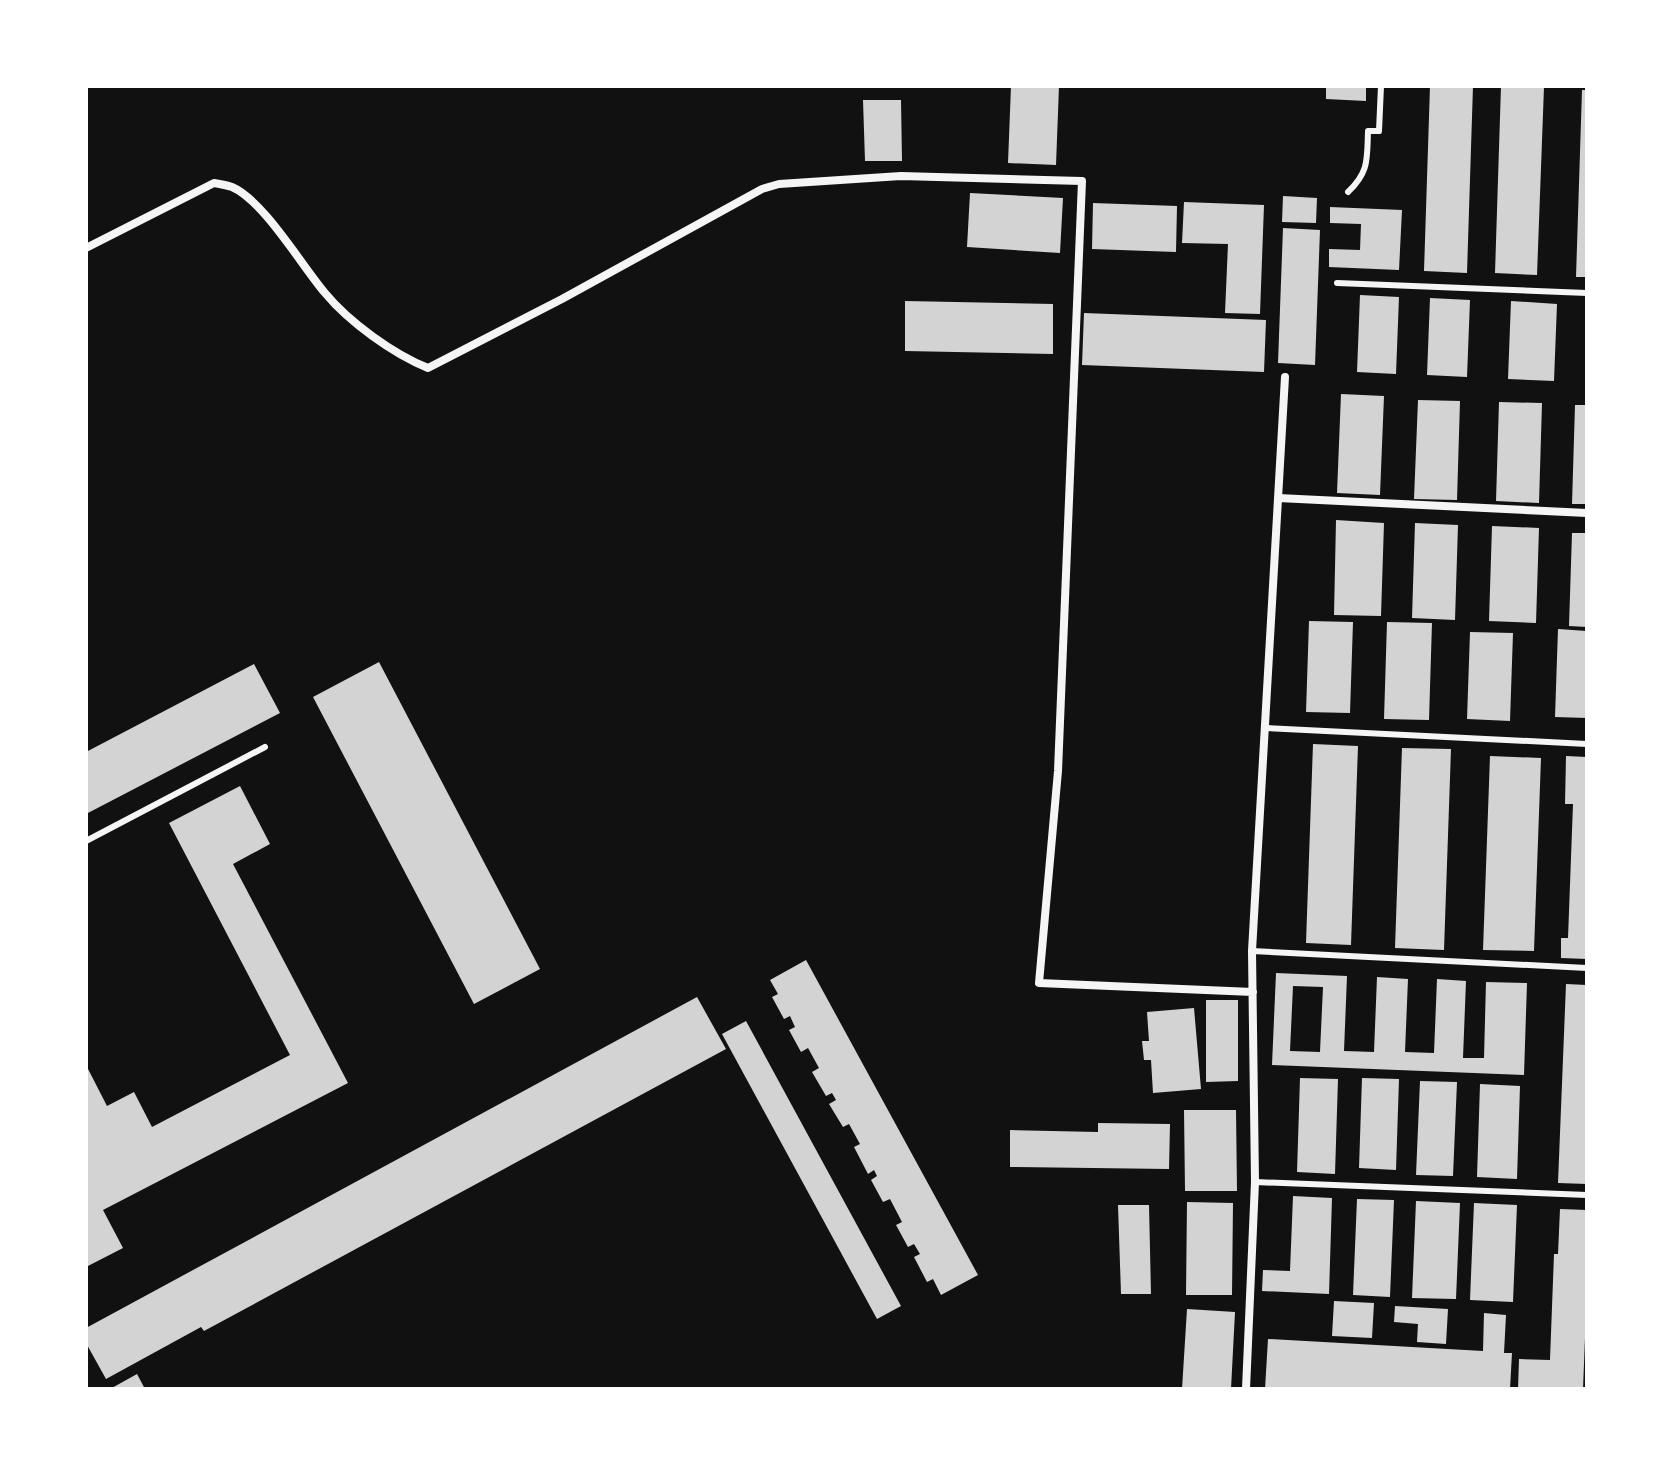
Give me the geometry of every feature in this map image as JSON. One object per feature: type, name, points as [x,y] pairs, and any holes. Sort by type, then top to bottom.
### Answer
[{"type":"street","points":[[86,248],[214,183],[234,188],[258,207],[326,295],[390,348],[428,368],[562,299],[762,189],[779,184],[901,176],[1082,181],[1058,771],[1039,983],[1253,992]]},
{"type":"street","points":[[1246,1389],[1255,1182],[1252,951],[1285,377]]},
{"type":"street","points":[[1278,498],[1587,513]]},
{"type":"lane","points":[[1348,192],[1361,180],[1367,160],[1368,131],[1379,131],[1381,86]]},
{"type":"lane","points":[[1337,283],[1587,293]]},
{"type":"lane","points":[[1265,728],[1587,744]]},
{"type":"lane","points":[[86,841],[265,747]]},
{"type":"lane","points":[[1252,951],[1587,968]]},
{"type":"lane","points":[[1255,1182],[1587,1195]]},
{"type":"building","points":[[1011,86],[1059,86],[1056,165],[1008,163]]},
{"type":"building","points":[[1326,86],[1366,86],[1366,101],[1326,99]]},
{"type":"building","points":[[1430,86],[1473,86],[1467,273],[1424,271]]},
{"type":"building","points":[[1501,86],[1544,87],[1537,275],[1495,273]]},
{"type":"building","points":[[1582,90],[1587,90],[1587,277],[1576,277]]},
{"type":"building","points":[[863,100],[901,100],[902,161],[865,161]]},
{"type":"building","points":[[970,193],[1063,198],[1060,253],[967,247]]},
{"type":"building","points":[[1283,196],[1317,198],[1316,223],[1282,222]]},
{"type":"building","points":[[1184,202],[1264,205],[1260,314],[1225,313],[1228,244],[1182,243]]},
{"type":"building","points":[[1093,203],[1177,206],[1176,252],[1092,249]]},
{"type":"building","points":[[1330,207],[1402,210],[1399,270],[1329,267],[1329,249],[1360,250],[1361,224],[1330,223]]},
{"type":"building","points":[[1283,228],[1320,230],[1315,365],[1278,363]]},
{"type":"building","points":[[1360,295],[1399,297],[1396,374],[1357,372]]},
{"type":"building","points":[[1430,298],[1470,300],[1467,377],[1427,375]]},
{"type":"building","points":[[905,301],[1053,304],[1053,354],[905,351]]},
{"type":"building","points":[[1511,301],[1557,304],[1554,381],[1508,379]]},
{"type":"building","points":[[1084,313],[1266,320],[1264,372],[1082,365]]},
{"type":"building","points":[[1341,394],[1384,396],[1380,495],[1337,493]]},
{"type":"building","points":[[1418,400],[1460,401],[1457,500],[1414,499]]},
{"type":"building","points":[[1499,402],[1542,403],[1539,503],[1496,501]]},
{"type":"building","points":[[1575,405],[1587,405],[1587,504],[1572,504]]},
{"type":"building","points":[[1336,520],[1384,523],[1381,616],[1334,615]]},
{"type":"building","points":[[1415,523],[1458,525],[1455,620],[1412,618]]},
{"type":"building","points":[[1492,526],[1539,528],[1536,623],[1489,621]]},
{"type":"building","points":[[1572,533],[1587,533],[1587,627],[1569,626]]},
{"type":"building","points":[[1309,621],[1353,622],[1350,713],[1306,712]]},
{"type":"building","points":[[1387,622],[1432,623],[1429,720],[1384,719]]},
{"type":"building","points":[[1558,629],[1587,631],[1587,718],[1555,717]]},
{"type":"building","points":[[1470,632],[1513,633],[1510,721],[1467,719]]},
{"type":"building","points":[[379,662],[540,969],[474,1004],[313,697]]},
{"type":"building","points":[[254,664],[280,713],[86,814],[86,752]]},
{"type":"building","points":[[1313,744],[1358,746],[1351,945],[1306,943]]},
{"type":"building","points":[[1402,748],[1451,749],[1444,950],[1395,948]]},
{"type":"building","points":[[1490,756],[1541,758],[1534,951],[1483,950]]},
{"type":"building","points":[[1566,756],[1587,757],[1587,959],[1561,958],[1561,938],[1568,938],[1573,804],[1565,804]]},
{"type":"building","points":[[240,786],[270,844],[233,864],[348,1083],[103,1210],[123,1248],[86,1267],[86,1065],[107,1106],[134,1092],[152,1127],[290,1055],[169,823]]},
{"type":"building","points":[[806,960],[978,1275],[941,1295],[933,1279],[927,1282],[914,1257],[920,1254],[914,1244],[908,1247],[896,1225],[902,1222],[890,1199],[883,1202],[871,1180],[877,1176],[874,1170],[868,1174],[854,1147],[860,1144],[849,1124],[843,1127],[829,1104],[836,1100],[832,1093],[826,1096],[812,1072],[819,1068],[808,1048],[801,1052],[789,1030],[795,1027],[790,1016],[784,1019],[772,997],[778,994],[770,980]]},
{"type":"building","points":[[1276,973],[1347,976],[1344,1051],[1374,1052],[1377,977],[1408,979],[1405,1052],[1434,1053],[1437,979],[1466,981],[1463,1058],[1484,1058],[1486,982],[1527,983],[1524,1075],[1272,1065]],"holes":[[[1293,986],[1323,987],[1320,1052],[1290,1051]]]},
{"type":"building","points":[[1566,984],[1587,985],[1587,1184],[1558,1183]]},
{"type":"building","points":[[697,997],[726,1049],[204,1331],[201,1327],[106,1379],[86,1343],[86,1328]]},
{"type":"building","points":[[1206,1000],[1238,1000],[1238,1081],[1206,1082]]},
{"type":"building","points":[[1194,1008],[1201,1089],[1153,1093],[1151,1060],[1144,1060],[1142,1041],[1149,1041],[1147,1012]]},
{"type":"building","points":[[746,1021],[901,1306],[877,1319],[722,1034]]},
{"type":"building","points":[[1300,1078],[1338,1079],[1335,1174],[1297,1172]]},
{"type":"building","points":[[1362,1078],[1399,1079],[1396,1170],[1359,1168]]},
{"type":"building","points":[[1420,1081],[1457,1082],[1453,1176],[1416,1175]]},
{"type":"building","points":[[1480,1084],[1520,1086],[1517,1179],[1477,1177]]},
{"type":"building","points":[[1184,1110],[1236,1110],[1237,1191],[1185,1191]]},
{"type":"building","points":[[1098,1123],[1170,1124],[1169,1169],[1010,1167],[1010,1130],[1098,1132]]},
{"type":"building","points":[[1293,1196],[1332,1198],[1329,1294],[1262,1291],[1263,1270],[1290,1271]]},
{"type":"building","points":[[1357,1199],[1394,1200],[1390,1297],[1353,1295]]},
{"type":"building","points":[[1416,1201],[1460,1203],[1456,1299],[1412,1298]]},
{"type":"building","points":[[1187,1202],[1233,1203],[1232,1295],[1186,1295]]},
{"type":"building","points":[[1474,1203],[1517,1205],[1513,1302],[1470,1300]]},
{"type":"building","points":[[1118,1205],[1149,1205],[1151,1294],[1121,1294]]},
{"type":"building","points":[[1560,1209],[1587,1210],[1583,1389],[1518,1389],[1519,1359],[1550,1360],[1554,1254],[1558,1254]]},
{"type":"building","points":[[1334,1301],[1374,1303],[1372,1338],[1332,1336]]},
{"type":"building","points":[[1395,1306],[1448,1309],[1446,1344],[1417,1342],[1418,1324],[1394,1322]]},
{"type":"building","points":[[1187,1309],[1235,1312],[1231,1389],[1182,1389]]},
{"type":"building","points":[[1484,1313],[1506,1315],[1504,1353],[1512,1353],[1510,1389],[1265,1389],[1268,1339],[1483,1351]]},
{"type":"building","points":[[137,1374],[145,1389],[110,1389]]}]
